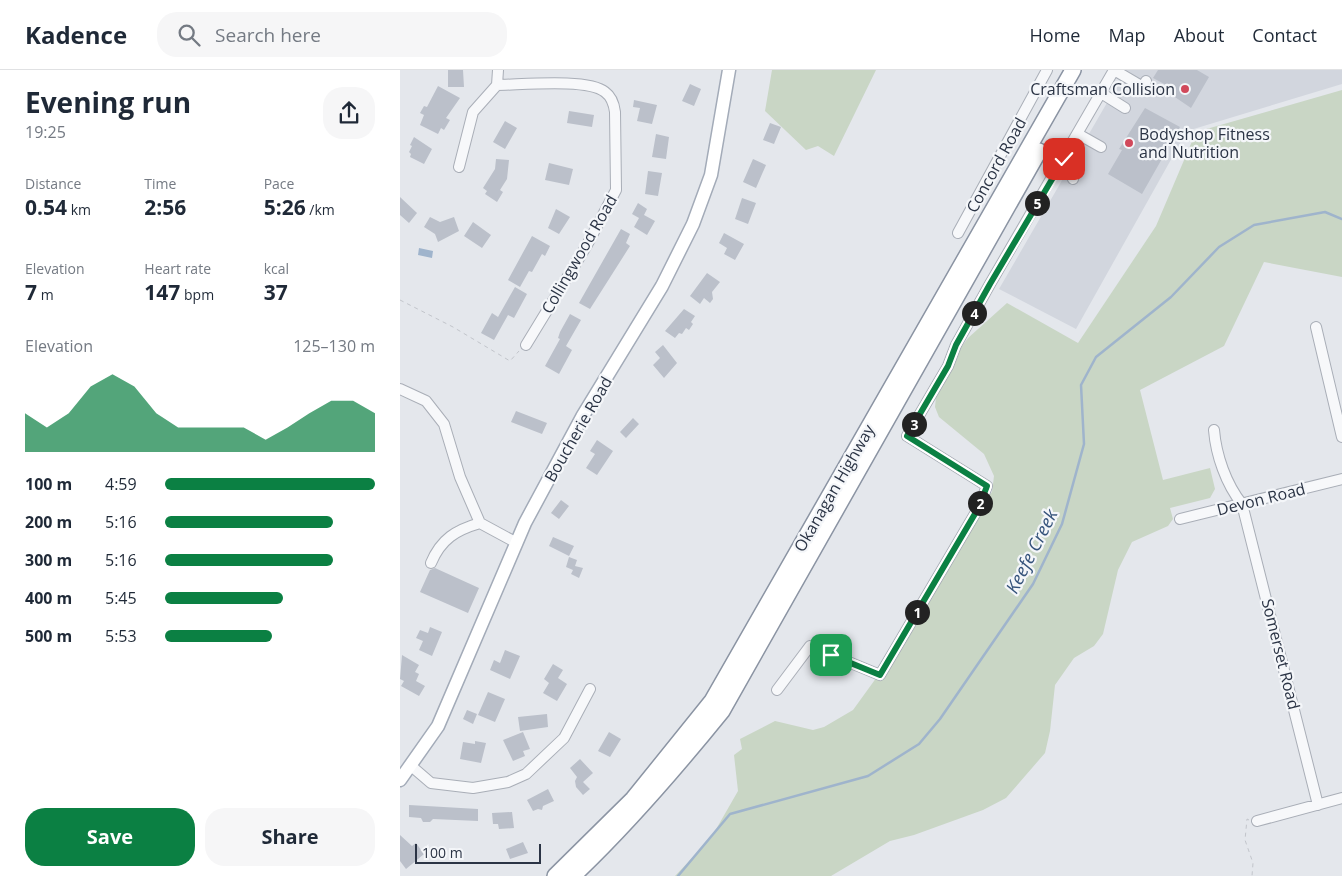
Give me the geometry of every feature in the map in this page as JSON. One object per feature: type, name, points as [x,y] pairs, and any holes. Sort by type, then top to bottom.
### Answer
[{"type":"highway","name":"Okanagan Highway","points":[[555,876],[633,799],[712,701],[1073,70]]},
{"type":"highway","name":"Okanagan Highway","points":[[573,876],[671,775],[722,711],[1084,70]]},
{"type":"main road","name":"Boucherie Road","points":[[400,780],[438,726],[525,523],[582,417],[662,286],[693,224],[712,175],[729,70]]},
{"type":"street","points":[[459,167],[474,112],[497,86],[498,70]]},
{"type":"street","name":"Concord Road","points":[[958,233],[1047,70]]},
{"type":"street","points":[[777,690],[810,646],[880,675],[979,507],[987,486],[907,436],[948,366],[956,345],[990,284],[1114,70],[1143,87],[1146,81]]},
{"type":"street","name":"Collingwood Road","points":[[497,86],[578,84],[604,91],[613,102],[615,112],[616,190],[582,253],[526,344]]},
{"type":"street","points":[[1101,93],[1125,108]]},
{"type":"street","points":[[1078,134],[1101,147]]},
{"type":"street","points":[[1062,162],[1069,170],[1073,179]]},
{"type":"street","points":[[1316,327],[1342,437]]},
{"type":"street","points":[[400,389],[426,401],[444,424],[460,477],[480,523],[517,543]]},
{"type":"street","name":"Somerset Road","points":[[1214,430],[1216,445],[1230,485],[1242,504],[1318,805]]},
{"type":"street","name":"Devon Road","points":[[1180,519],[1342,479]]},
{"type":"street","points":[[431,563],[437,548],[460,529],[480,523]]},
{"type":"street","points":[[410,765],[431,783],[473,788],[508,782],[526,774],[564,738],[590,689]]},
{"type":"street","points":[[1257,821],[1342,798]]},
{"type":"path","points":[[400,300],[453,326],[510,361],[526,344]]},
{"type":"path","points":[[1252,876],[1253,863],[1245,840],[1247,819],[1257,821]]},
{"type":"shaded area","points":[[1126,70],[1342,70],[1342,84],[1187,131],[1076,329],[999,289]]},
{"type":"green space","points":[[772,70],[876,70],[834,156],[818,146],[806,150],[765,111]]},
{"type":"green space","points":[[1342,90],[1342,277],[1264,262],[1224,346],[1140,390],[1163,480],[1210,468],[1215,489],[1210,498],[1170,508],[1173,519],[1168,526],[1132,542],[1118,570],[1103,634],[1094,646],[1074,658],[1055,685],[1050,731],[1045,753],[1006,798],[983,810],[914,835],[890,841],[831,876],[675,876],[711,838],[738,791],[734,755],[742,749],[740,739],[775,721],[813,730],[824,727],[853,710],[874,681],[974,513],[992,492],[994,476],[984,454],[939,417],[935,407],[938,378],[968,338],[1007,303],[1078,343],[1156,226],[1196,132]]},
{"type":"water","points":[[419,248],[433,251],[432,258],[418,255]]},
{"type":"building","points":[[448,70],[463,70],[464,87],[448,87]]},
{"type":"building","name":"Craftsman Collision","points":[[1158,70],[1197,70],[1209,77],[1191,108],[1166,91],[1168,86],[1153,78]]},
{"type":"building","points":[[690,84],[701,89],[694,106],[682,101]]},
{"type":"building","points":[[438,86],[460,98],[446,118],[450,120],[444,130],[441,128],[438,134],[420,125],[424,115],[420,113],[424,106],[427,107]]},
{"type":"building","points":[[634,100],[657,105],[652,124],[637,121],[640,108],[633,107]]},
{"type":"building","points":[[1145,108],[1180,127],[1142,194],[1108,174],[1122,150],[1119,149]]},
{"type":"building","points":[[569,111],[594,115],[592,127],[567,123]]},
{"type":"building","points":[[505,121],[517,128],[505,149],[493,142]]},
{"type":"building","points":[[770,123],[781,127],[774,144],[763,140]]},
{"type":"building","points":[[656,134],[669,137],[666,159],[652,157]]},
{"type":"building","points":[[414,137],[432,149],[424,164],[410,157],[411,154],[409,152],[412,146],[410,145]]},
{"type":"building","points":[[496,159],[509,160],[507,179],[500,190],[503,192],[497,202],[485,194],[487,191],[483,188],[495,169]]},
{"type":"building","points":[[753,159],[766,165],[756,188],[743,182]]},
{"type":"building","points":[[549,163],[573,169],[569,185],[545,180]]},
{"type":"building","points":[[648,171],[662,173],[658,196],[645,194]]},
{"type":"building","points":[[400,197],[417,213],[409,223],[400,215]]},
{"type":"building","points":[[742,198],[756,203],[748,224],[735,219]]},
{"type":"building","points":[[638,203],[647,209],[644,215],[655,221],[647,235],[634,227],[639,218],[632,214]]},
{"type":"building","points":[[556,209],[570,217],[559,234],[548,228]]},
{"type":"building","points":[[430,217],[440,222],[454,217],[459,231],[438,242],[435,234],[424,227]]},
{"type":"building","points":[[473,222],[491,235],[482,248],[464,236]]},
{"type":"building","points":[[621,229],[630,234],[626,243],[630,246],[590,309],[579,303]]},
{"type":"building","points":[[724,233],[744,244],[735,260],[724,254],[727,248],[719,243]]},
{"type":"building","points":[[532,236],[550,246],[545,256],[542,254],[532,272],[529,271],[520,287],[508,280]]},
{"type":"building","points":[[707,273],[720,282],[712,292],[713,299],[710,303],[704,298],[700,304],[690,296]]},
{"type":"building","points":[[515,287],[527,294],[514,318],[508,315],[494,340],[481,333],[492,313],[498,317]]},
{"type":"building","points":[[684,309],[695,316],[691,322],[693,324],[689,330],[686,328],[682,334],[679,333],[675,338],[665,331]]},
{"type":"building","points":[[570,314],[581,320],[566,346],[572,350],[559,374],[545,366],[560,339],[558,338],[560,332]]},
{"type":"building","points":[[663,345],[677,363],[664,378],[653,365],[660,358],[655,352]]},
{"type":"building","points":[[516,411],[547,423],[542,434],[511,422]]},
{"type":"building","points":[[633,418],[639,424],[626,438],[620,432]]},
{"type":"building","points":[[597,440],[613,451],[597,475],[586,468],[595,454],[590,451]]},
{"type":"building","points":[[561,500],[569,506],[559,519],[551,513]]},
{"type":"building","points":[[553,537],[574,546],[569,556],[549,546]]},
{"type":"building","points":[[569,557],[577,560],[575,566],[583,568],[579,578],[571,574],[573,570],[566,567]]},
{"type":"building","points":[[435,568],[479,588],[468,613],[420,592],[430,570]]},
{"type":"building","points":[[430,627],[442,632],[432,656],[419,650],[423,641],[416,638],[420,630],[428,633]]},
{"type":"building","points":[[505,650],[520,656],[510,679],[490,670],[494,660],[500,663]]},
{"type":"building","points":[[402,655],[419,665],[415,672],[419,674],[416,681],[425,686],[419,696],[401,686],[404,681],[400,679]]},
{"type":"building","points":[[553,664],[563,670],[558,678],[567,684],[557,701],[543,693],[549,683],[544,679]]},
{"type":"building","points":[[488,692],[505,699],[495,722],[478,715]]},
{"type":"building","points":[[467,710],[477,714],[473,724],[463,719]]},
{"type":"building","points":[[547,714],[548,727],[520,731],[518,717]]},
{"type":"building","points":[[523,732],[530,749],[523,751],[525,756],[513,761],[503,740]]},
{"type":"building","points":[[609,732],[621,739],[610,757],[598,751]]},
{"type":"building","points":[[475,741],[486,743],[481,763],[460,759],[463,742],[475,744]]},
{"type":"building","points":[[580,759],[593,773],[583,782],[590,789],[583,795],[576,787],[575,781],[577,777],[570,768]]},
{"type":"building","points":[[548,789],[554,801],[543,806],[542,810],[533,811],[527,800]]},
{"type":"building","points":[[409,805],[478,809],[478,821],[433,819],[430,822],[423,822],[421,818],[409,817]]},
{"type":"building","points":[[512,812],[514,828],[499,829],[498,824],[493,824],[492,813]]},
{"type":"building","points":[[400,835],[412,846],[416,843],[424,854],[406,869],[400,861]]},
{"type":"building","points":[[523,842],[528,853],[510,859],[506,849]]},
{"type":"waterway","name":"Keefe Creek","points":[[678,876],[730,814],[868,776],[919,744],[940,719],[1033,584],[1062,524],[1084,444],[1081,385],[1096,357],[1171,297],[1219,247],[1254,225],[1325,212],[1342,219]]},
{"type":"place","name":"Craftsman Collision","points":[[1185,89]]},
{"type":"place","name":"Bodyshop Fitness and Nutrition","points":[[1129,143]]},
{"type":"route","points":[[831,655],[880,675],[979,507],[987,486],[907,436],[948,366],[956,345],[990,284],[1064,159]]}]
